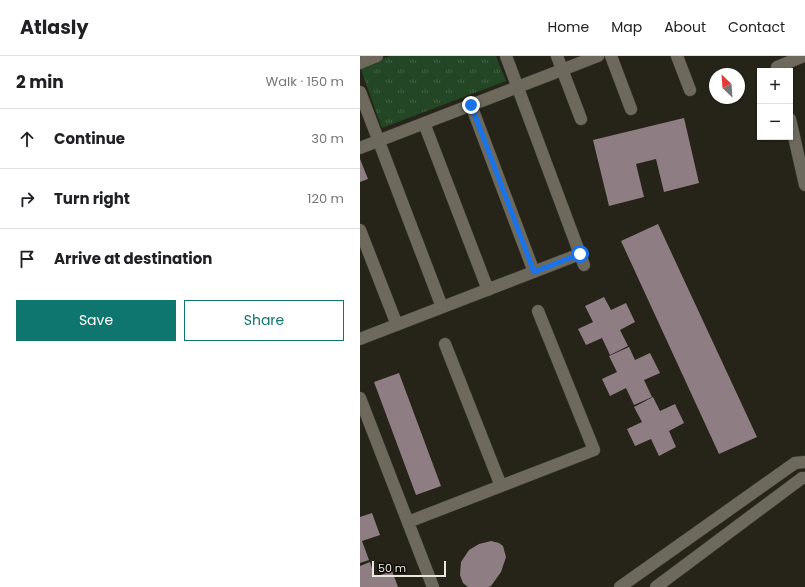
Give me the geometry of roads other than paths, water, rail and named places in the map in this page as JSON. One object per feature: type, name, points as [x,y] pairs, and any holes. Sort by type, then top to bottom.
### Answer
[{"type":"street","points":[[360,62],[377,56]]},
{"type":"street","points":[[360,338],[534,272],[582,260],[506,56]]},
{"type":"street","points":[[557,56],[581,119]]},
{"type":"street","points":[[360,148],[598,56]]},
{"type":"street","points":[[611,56],[631,109]]},
{"type":"street","points":[[677,56],[690,90]]},
{"type":"street","points":[[777,65],[804,56]]},
{"type":"street","points":[[360,92],[442,307]]},
{"type":"street","points":[[471,105],[534,272]]},
{"type":"street","points":[[424,123],[488,290]]},
{"type":"street","points":[[793,132],[805,185]]},
{"type":"street","points":[[360,230],[397,324]]},
{"type":"street","points":[[408,522],[594,450],[538,311]]},
{"type":"street","points":[[445,344],[501,486]]},
{"type":"street","points":[[360,398],[433,587]]},
{"type":"street","points":[[620,587],[795,463],[805,462]]},
{"type":"street","points":[[656,587],[741,522],[802,478],[805,478]]},
{"type":"street","points":[[733,507],[741,522]]}]
